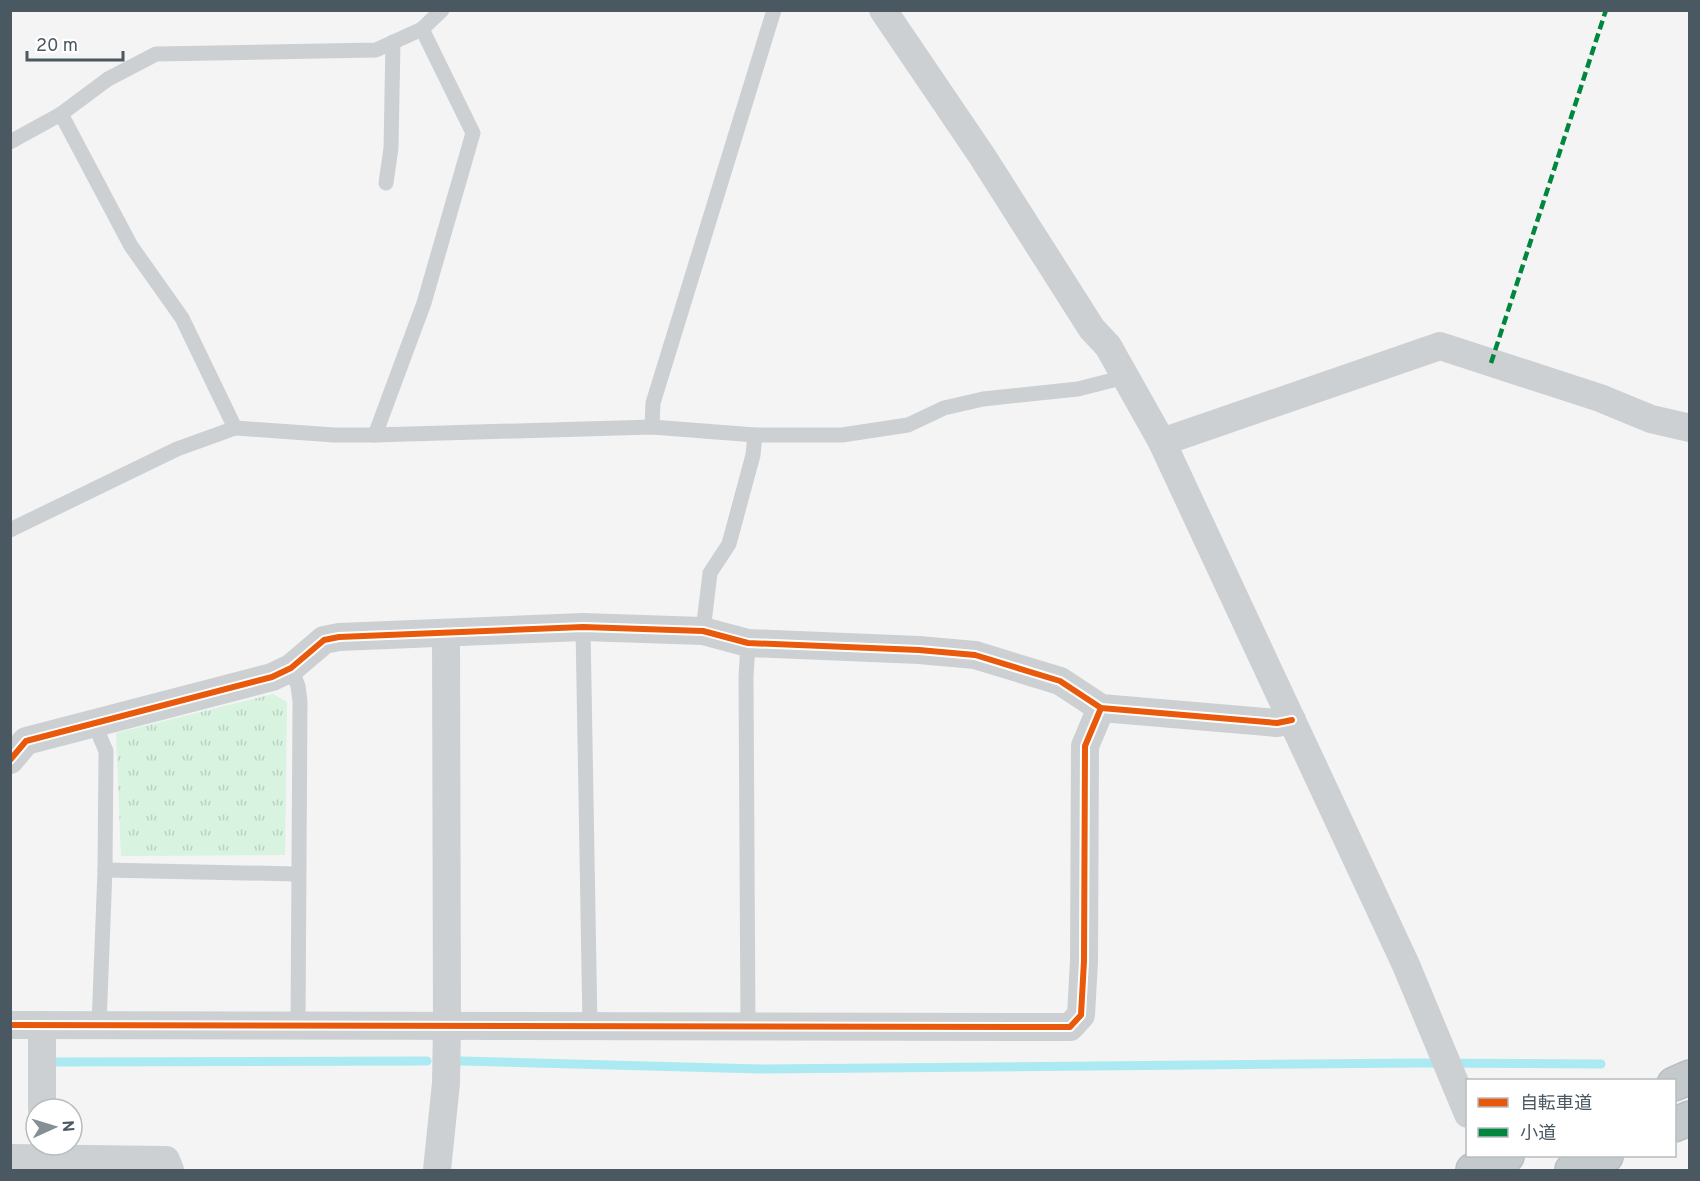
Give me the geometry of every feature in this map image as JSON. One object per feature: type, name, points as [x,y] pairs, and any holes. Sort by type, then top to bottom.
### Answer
[{"type":"highway","points":[[1572,1170],[1601,1157]]},
{"type":"street","points":[[884,10],[982,156],[1092,329],[1108,346],[1162,442],[1406,965],[1466,1112]]},
{"type":"street","points":[[1162,442],[1440,346],[1600,398],[1651,419],[1689,428]]},
{"type":"street","points":[[10,760],[26,741],[272,677],[291,668],[324,640],[339,637],[583,627],[703,631],[748,643],[919,650],[975,655],[1060,681],[1101,708],[1277,723],[1292,720]]},
{"type":"street","points":[[437,1170],[446,1083],[447,1027],[446,634]]},
{"type":"street","points":[[10,1025],[42,1033],[99,1025],[1070,1027],[1081,1015],[1084,961],[1085,746],[1101,708]]},
{"type":"street","points":[[42,1033],[42,1097]]},
{"type":"street","points":[[84,1154],[166,1160],[170,1170]]},
{"type":"lane","points":[[10,141],[62,114],[108,79],[156,54],[376,50],[422,29],[442,10]]},
{"type":"lane","points":[[652,427],[653,403],[774,10]]},
{"type":"lane","points":[[375,435],[424,303],[473,133],[422,29]]},
{"type":"lane","points":[[386,183],[391,148],[393,42]]},
{"type":"lane","points":[[62,114],[131,246],[182,318],[235,428]]},
{"type":"lane","points":[[10,530],[177,449],[235,428],[334,435],[652,427],[755,435],[842,435],[908,425],[944,408],[983,399],[1078,389],[1125,377]]},
{"type":"lane","points":[[703,631],[710,573],[729,544],[753,455],[755,435]]},
{"type":"lane","points":[[583,627],[590,1026]]},
{"type":"lane","points":[[748,643],[746,677],[748,1028]]},
{"type":"lane","points":[[291,668],[298,686],[300,701],[298,1026]]},
{"type":"lane","points":[[94,723],[106,751],[105,870],[99,1025]]},
{"type":"lane","points":[[105,870],[298,874]]},
{"type":"green space","points":[[273,694],[287,702],[285,855],[121,856],[116,733]]},
{"type":"waterway","points":[[45,1062],[427,1061]]},
{"type":"waterway","points":[[461,1061],[760,1069],[1417,1063],[1601,1064]]},
{"type":"marked path","points":[[1491,363],[1606,10]]},
{"type":"cycle path","points":[[10,760],[26,741],[272,677],[291,668],[324,640],[339,637],[583,627],[703,631],[748,643],[919,650],[975,655],[1060,681],[1101,708],[1277,723],[1292,720]]},
{"type":"cycle path","points":[[10,1025],[1070,1027],[1081,1015],[1084,961],[1085,746],[1101,708]]}]
